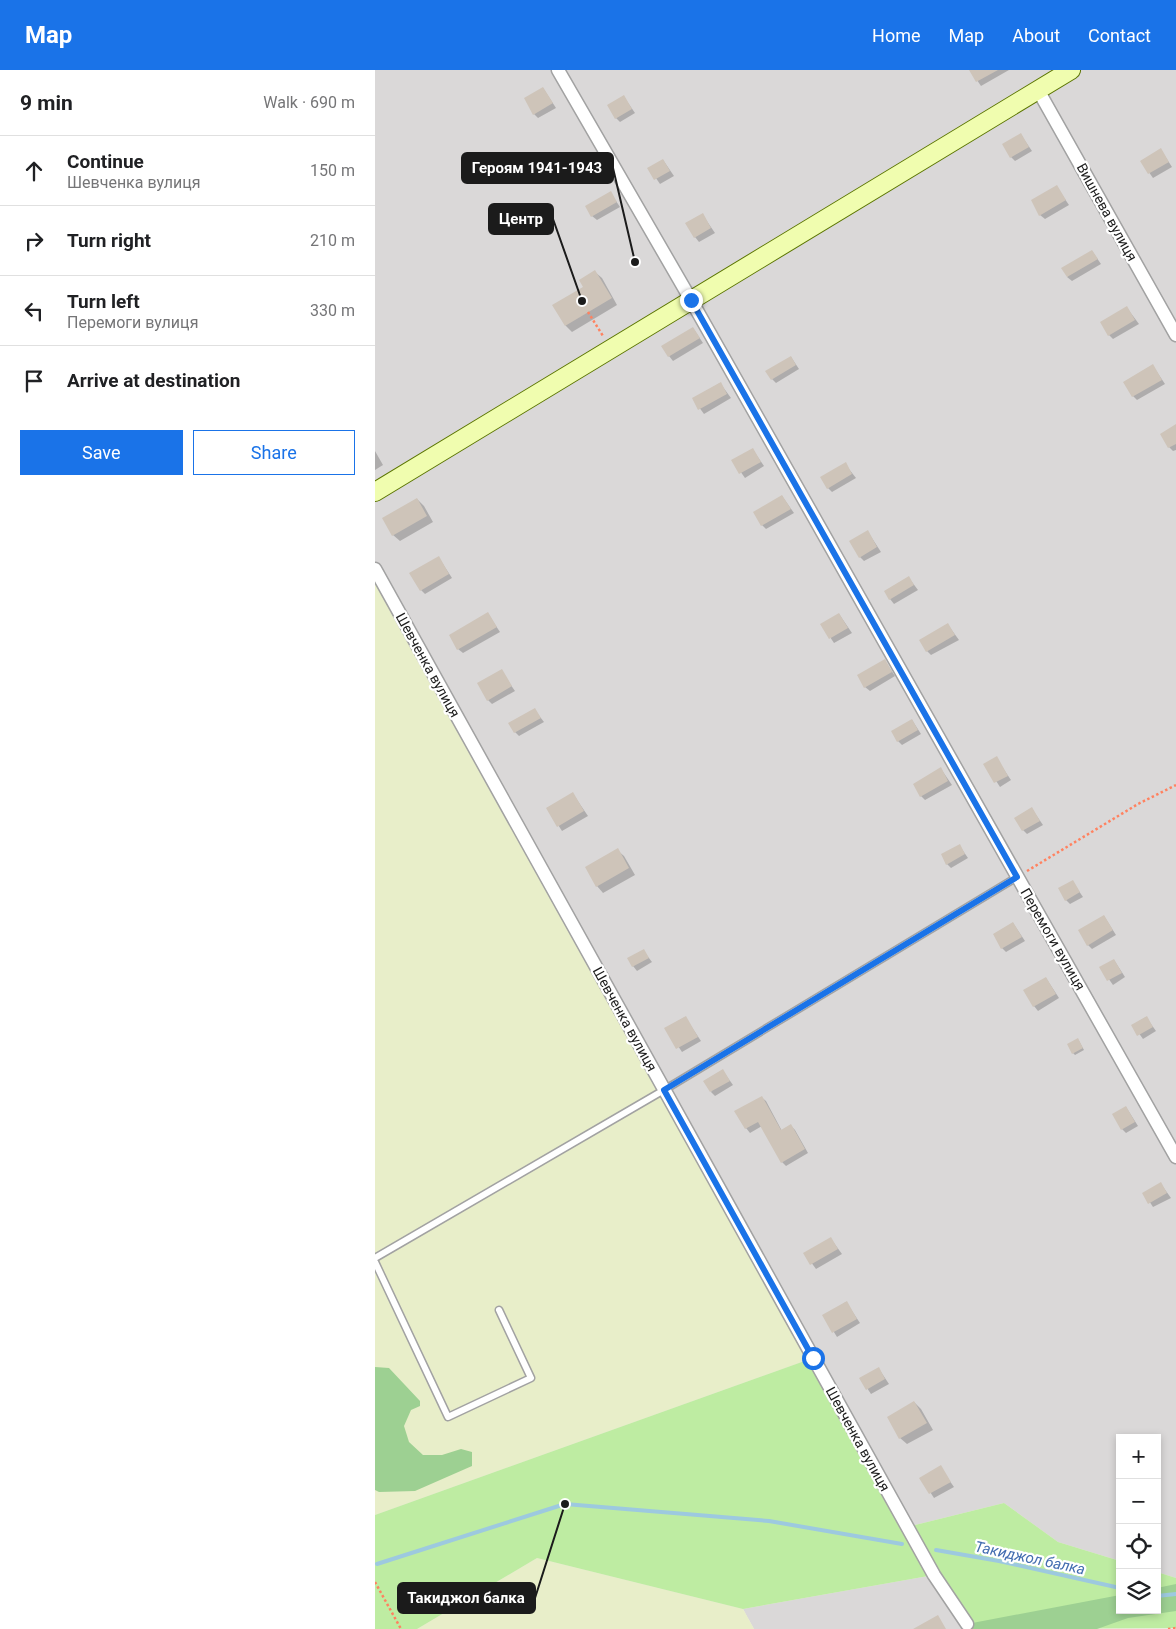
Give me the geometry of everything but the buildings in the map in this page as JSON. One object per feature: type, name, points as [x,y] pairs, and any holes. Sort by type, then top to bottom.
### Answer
[{"type":"street","name":"Перемоги вулиця","points":[[558,70],[691,300],[1176,1157]]},
{"type":"street","points":[[375,492],[1068,71]]},
{"type":"street","name":"Вишнева вулиця","points":[[1038,90],[1176,335]]},
{"type":"street","name":"Шевченка вулиця","points":[[375,569],[934,1576],[967,1624]]},
{"type":"lane","points":[[375,1258],[664,1090],[1017,877]]},
{"type":"lane","points":[[375,1262],[447,1417],[531,1378],[499,1310]]},
{"type":"path","points":[[588,312],[610,349]]},
{"type":"path","points":[[1017,877],[1138,804],[1176,785]]},
{"type":"path","points":[[375,1582],[401,1629]]},
{"type":"path","points":[[1168,1629],[1176,1628]]},
{"type":"shaded area","points":[[375,70],[1176,70],[1176,1578],[1161,1573],[1161,1434],[1116,1434],[1116,1560],[1058,1542],[1004,1503],[907,1527],[375,569]]},
{"type":"shaded area","points":[[934,1575],[969,1629],[754,1629],[743,1609]]},
{"type":"green space","points":[[375,569],[813,1358],[375,1515]]},
{"type":"green space","points":[[813,1358],[907,1527],[1004,1503],[1058,1542],[1116,1560],[1116,1614],[1161,1614],[1161,1573],[1176,1578],[1176,1628],[969,1629],[934,1575],[743,1609],[537,1558],[417,1629],[375,1629],[375,1515]]},
{"type":"green space","points":[[375,1367],[389,1368],[420,1401],[420,1406],[411,1410],[404,1426],[409,1442],[423,1455],[442,1455],[461,1449],[472,1452],[472,1466],[415,1491],[379,1492],[375,1490]]},
{"type":"green space","points":[[537,1558],[743,1609],[754,1629],[417,1629]]},
{"type":"green space","points":[[1176,1584],[1176,1611],[1161,1613],[1161,1587]]},
{"type":"green space","points":[[1116,1596],[1116,1614],[1155,1614],[1128,1618],[1097,1629],[969,1629],[967,1624]]},
{"type":"waterway","name":"Такиджол балка","points":[[377,1564],[565,1504],[769,1521],[902,1544]]},
{"type":"waterway","name":"Такиджол балка","points":[[936,1550],[999,1561],[1116,1587]]},
{"type":"waterway","name":"Такиджол балка","points":[[1161,1596],[1176,1594]]},
{"type":"place","name":"Героям 1941-1943","points":[[635,262]]},
{"type":"place","name":"Центр","points":[[582,301]]},
{"type":"place","name":"Такиджол балка","points":[[565,1504]]},
{"type":"route","points":[[691,300],[1017,877],[664,1090],[813,1358]]}]
